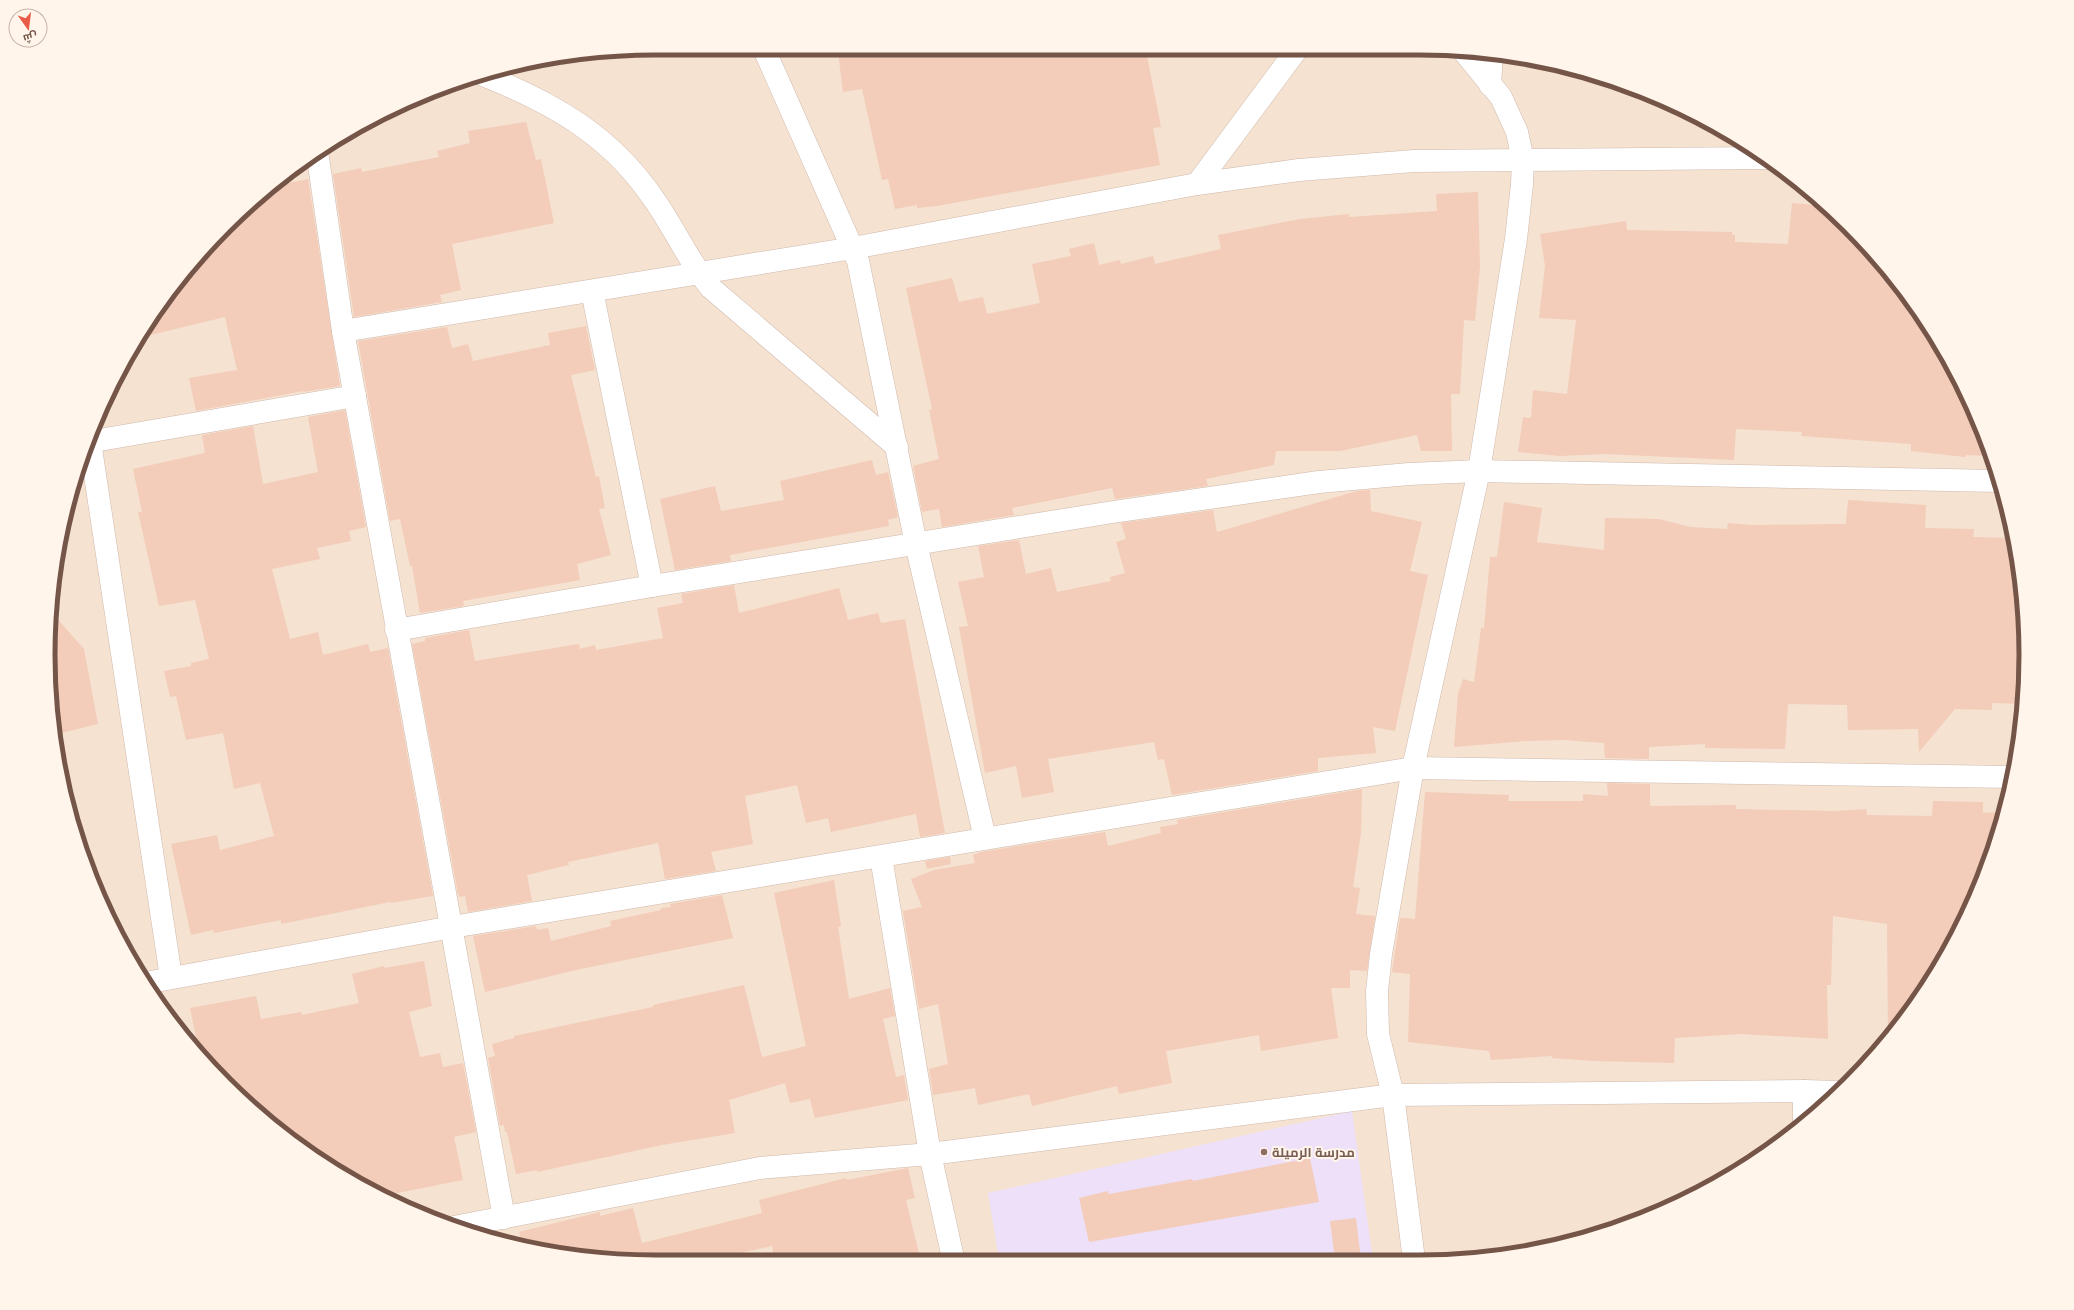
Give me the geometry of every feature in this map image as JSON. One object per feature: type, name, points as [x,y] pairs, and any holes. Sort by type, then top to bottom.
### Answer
[{"type":"street","points":[[767,55],[853,248],[863,279],[916,544],[986,838]]},
{"type":"street","points":[[1197,184],[1293,55]]},
{"type":"street","points":[[1413,1255],[1392,1095],[1378,1034],[1377,991],[1381,954],[1413,768],[1479,471],[1516,239],[1523,160],[1517,132],[1501,97],[1468,57]]},
{"type":"street","points":[[1490,85],[1492,59]]},
{"type":"street","points":[[490,78],[565,113],[599,138],[626,164],[650,194],[699,274],[711,288],[897,447]]},
{"type":"street","points":[[343,331],[853,248],[1197,184],[1356,164],[1414,161],[1755,158]]},
{"type":"street","points":[[317,159],[343,331],[356,396],[396,630],[452,927],[504,1218]]},
{"type":"street","points":[[592,291],[652,586]]},
{"type":"street","points":[[95,441],[356,396]]},
{"type":"street","points":[[91,452],[171,977]]},
{"type":"street","points":[[396,630],[652,586],[1113,512],[1319,482],[1409,474],[1479,471],[1993,481]]},
{"type":"street","points":[[152,981],[452,927],[1413,768],[2006,777]]},
{"type":"street","points":[[881,857],[930,1154],[952,1255]]},
{"type":"street","points":[[1804,1091],[1804,1115]]},
{"type":"street","points":[[467,1225],[760,1168],[930,1154],[1392,1095],[1830,1092]]},
{"type":"shaded area","points":[[1419,55],[1458,56],[1497,60],[1574,75],[1649,101],[1719,135],[1784,179],[1815,204],[1870,259],[1918,322],[1939,355],[1973,425],[1987,462],[1999,500],[2014,577],[2018,616],[2018,694],[2014,733],[1999,810],[1973,885],[1957,920],[1939,955],[1895,1020],[1870,1051],[1815,1106],[1752,1154],[1719,1175],[1649,1209],[1574,1235],[1497,1250],[1458,1254],[655,1255],[616,1254],[577,1250],[500,1235],[425,1209],[355,1175],[290,1131],[259,1106],[204,1051],[156,988],[135,955],[117,920],[101,885],[87,848],[75,810],[67,772],[60,733],[56,694],[56,616],[60,577],[75,500],[101,425],[135,355],[179,290],[204,259],[259,204],[322,156],[355,135],[425,101],[500,75],[577,60],[616,56]]},
{"type":"shaded area","name":"مدرسة الرميلة","points":[[1352,1111],[1372,1255],[998,1255],[988,1193]]},
{"type":"building","points":[[838,55],[1147,55],[1161,127],[1153,128],[1160,165],[937,206],[917,208],[917,205],[895,209],[888,179],[882,180],[862,89],[843,92]]},
{"type":"building","points":[[526,122],[536,160],[541,159],[554,223],[452,244],[461,290],[440,295],[442,302],[354,317],[333,174],[361,168],[362,172],[439,157],[437,151],[470,143],[468,131]]},
{"type":"building","points":[[308,179],[340,386],[303,391],[196,411],[189,378],[237,370],[225,317],[147,336],[179,290],[204,259],[231,231],[259,204],[288,180],[289,183]]},
{"type":"building","points":[[1478,192],[1480,267],[1475,321],[1464,320],[1460,394],[1451,394],[1452,451],[1421,451],[1417,435],[1340,451],[1276,451],[1274,465],[1206,479],[1208,486],[1115,499],[1112,488],[1012,508],[1014,515],[942,527],[939,509],[922,512],[913,466],[939,459],[929,410],[932,409],[906,288],[952,278],[959,302],[983,297],[987,314],[1040,303],[1032,264],[1071,256],[1069,249],[1094,243],[1099,265],[1120,260],[1121,264],[1153,256],[1155,264],[1221,249],[1218,235],[1300,219],[1349,214],[1349,217],[1437,211],[1436,194]]},
{"type":"building","points":[[1792,203],[1816,205],[1870,259],[1918,322],[1939,355],[1973,425],[1985,456],[1966,455],[1965,457],[1911,451],[1911,444],[1801,436],[1802,432],[1736,429],[1734,460],[1605,454],[1560,456],[1518,452],[1523,417],[1531,418],[1533,390],[1567,394],[1576,320],[1539,318],[1545,266],[1540,234],[1626,221],[1627,230],[1732,232],[1732,235],[1735,235],[1735,242],[1788,244]]},
{"type":"building","points":[[586,326],[595,370],[571,375],[596,477],[599,476],[605,508],[599,509],[611,555],[577,564],[580,580],[463,601],[464,606],[420,613],[412,566],[410,566],[400,519],[390,521],[358,341],[447,327],[452,348],[468,344],[473,361],[550,345],[548,333]]},
{"type":"building","points":[[345,410],[366,527],[349,531],[351,541],[317,548],[320,559],[272,569],[290,639],[318,632],[323,655],[368,644],[370,652],[388,648],[433,896],[390,902],[281,924],[281,920],[214,933],[213,930],[191,935],[171,844],[217,835],[220,850],[274,836],[260,783],[234,789],[223,733],[186,740],[176,696],[170,697],[164,671],[191,666],[191,663],[209,659],[195,600],[159,606],[138,512],[142,512],[133,469],[205,453],[202,435],[253,426],[263,484],[318,472],[308,417]]},
{"type":"building","points":[[872,460],[876,475],[888,472],[898,517],[888,520],[889,526],[730,555],[731,561],[675,570],[660,499],[715,486],[721,511],[784,500],[780,481]]},
{"type":"building","points":[[1370,490],[1371,511],[1422,522],[1410,571],[1428,575],[1395,731],[1373,727],[1376,753],[1318,758],[1318,771],[1172,795],[1164,759],[1158,760],[1154,742],[1048,759],[1054,792],[1022,798],[1016,766],[985,773],[959,627],[968,626],[958,582],[984,577],[978,546],[1019,540],[1026,574],[1051,568],[1057,592],[1111,581],[1110,577],[1125,573],[1116,542],[1126,539],[1121,523],[1213,510],[1217,532],[1357,491]]},
{"type":"building","points":[[1848,500],[1926,505],[1925,528],[1974,529],[1973,537],[2007,538],[2014,577],[2018,616],[2019,655],[2017,704],[1992,703],[1992,710],[1955,709],[1919,752],[1918,729],[1848,730],[1847,705],[1788,704],[1785,749],[1705,748],[1705,744],[1649,747],[1649,759],[1605,758],[1604,743],[1564,740],[1526,741],[1454,747],[1458,694],[1463,679],[1474,682],[1481,628],[1484,628],[1490,557],[1497,557],[1504,502],[1542,508],[1537,542],[1604,550],[1605,518],[1659,519],[1690,527],[1727,529],[1728,523],[1750,525],[1846,524]]},
{"type":"building","points":[[734,585],[739,613],[839,588],[848,620],[878,613],[881,623],[905,619],[945,833],[920,837],[916,814],[831,832],[828,818],[806,823],[797,785],[745,796],[753,844],[711,852],[716,871],[665,879],[658,843],[568,862],[569,865],[527,875],[532,901],[468,912],[465,896],[460,897],[458,894],[412,644],[425,641],[425,638],[469,630],[475,661],[579,644],[580,649],[595,645],[596,650],[663,638],[657,608],[683,603],[681,594]]},
{"type":"building","points":[[56,617],[84,649],[98,724],[60,733],[56,694]]},
{"type":"building","points":[[1607,783],[1650,784],[1650,806],[1736,805],[1736,809],[1834,811],[1866,809],[1867,815],[1932,816],[1933,801],[1983,802],[1983,813],[1998,812],[1973,885],[1957,920],[1939,955],[1918,988],[1888,1029],[1887,924],[1833,916],[1831,985],[1827,985],[1828,1039],[1742,1034],[1675,1038],[1674,1063],[1594,1061],[1552,1058],[1552,1056],[1491,1060],[1489,1051],[1408,1042],[1410,974],[1392,972],[1400,918],[1415,919],[1425,792],[1509,795],[1508,801],[1583,801],[1583,794],[1608,796]]},
{"type":"building","points":[[1362,789],[1361,833],[1353,887],[1360,888],[1356,914],[1375,916],[1367,971],[1350,970],[1350,988],[1331,988],[1338,1038],[1261,1051],[1259,1035],[1166,1051],[1172,1083],[1119,1094],[1117,1086],[1032,1106],[1029,1094],[978,1105],[975,1088],[933,1095],[929,1069],[948,1064],[938,1004],[919,1009],[903,911],[922,907],[911,879],[934,870],[975,863],[973,855],[981,852],[1105,832],[1108,846],[1161,833],[1160,827],[1178,824],[1177,820]]},
{"type":"building","points":[[950,857],[951,864],[927,869],[925,861]]},
{"type":"building","points":[[834,880],[841,926],[838,927],[849,999],[890,988],[895,1016],[883,1019],[896,1077],[904,1075],[908,1100],[815,1118],[810,1099],[790,1103],[785,1083],[729,1100],[735,1133],[662,1145],[537,1172],[537,1170],[516,1174],[507,1132],[505,1132],[504,1125],[500,1126],[488,1058],[495,1056],[492,1044],[514,1038],[514,1036],[653,1007],[653,1005],[744,985],[762,1057],[806,1046],[774,893]]},
{"type":"building","points":[[722,895],[733,938],[576,970],[485,992],[473,936],[536,926],[537,930],[548,928],[551,941],[611,926],[610,921],[661,910],[661,908],[671,907],[670,904]]},
{"type":"building","points":[[424,961],[432,1006],[409,1012],[420,1057],[440,1053],[443,1067],[463,1063],[476,1132],[454,1137],[463,1180],[392,1194],[355,1175],[322,1154],[259,1106],[204,1051],[194,1038],[196,1038],[190,1008],[256,996],[261,1019],[301,1012],[302,1015],[359,1003],[352,974],[384,966],[385,968]]},
{"type":"building","points":[[1310,1158],[1319,1202],[1089,1242],[1079,1198],[1108,1191],[1109,1194],[1192,1179],[1193,1181]]},
{"type":"building","points":[[908,1168],[915,1198],[906,1200],[919,1255],[774,1255],[772,1246],[730,1255],[616,1254],[577,1250],[521,1239],[519,1232],[600,1212],[600,1216],[633,1208],[642,1243],[762,1213],[759,1200],[846,1178],[847,1180]]},
{"type":"building","points":[[1356,1218],[1360,1255],[1334,1255],[1330,1221]]},
{"type":"place","name":"مدرسة الرميلة","points":[[1264,1152]]}]
